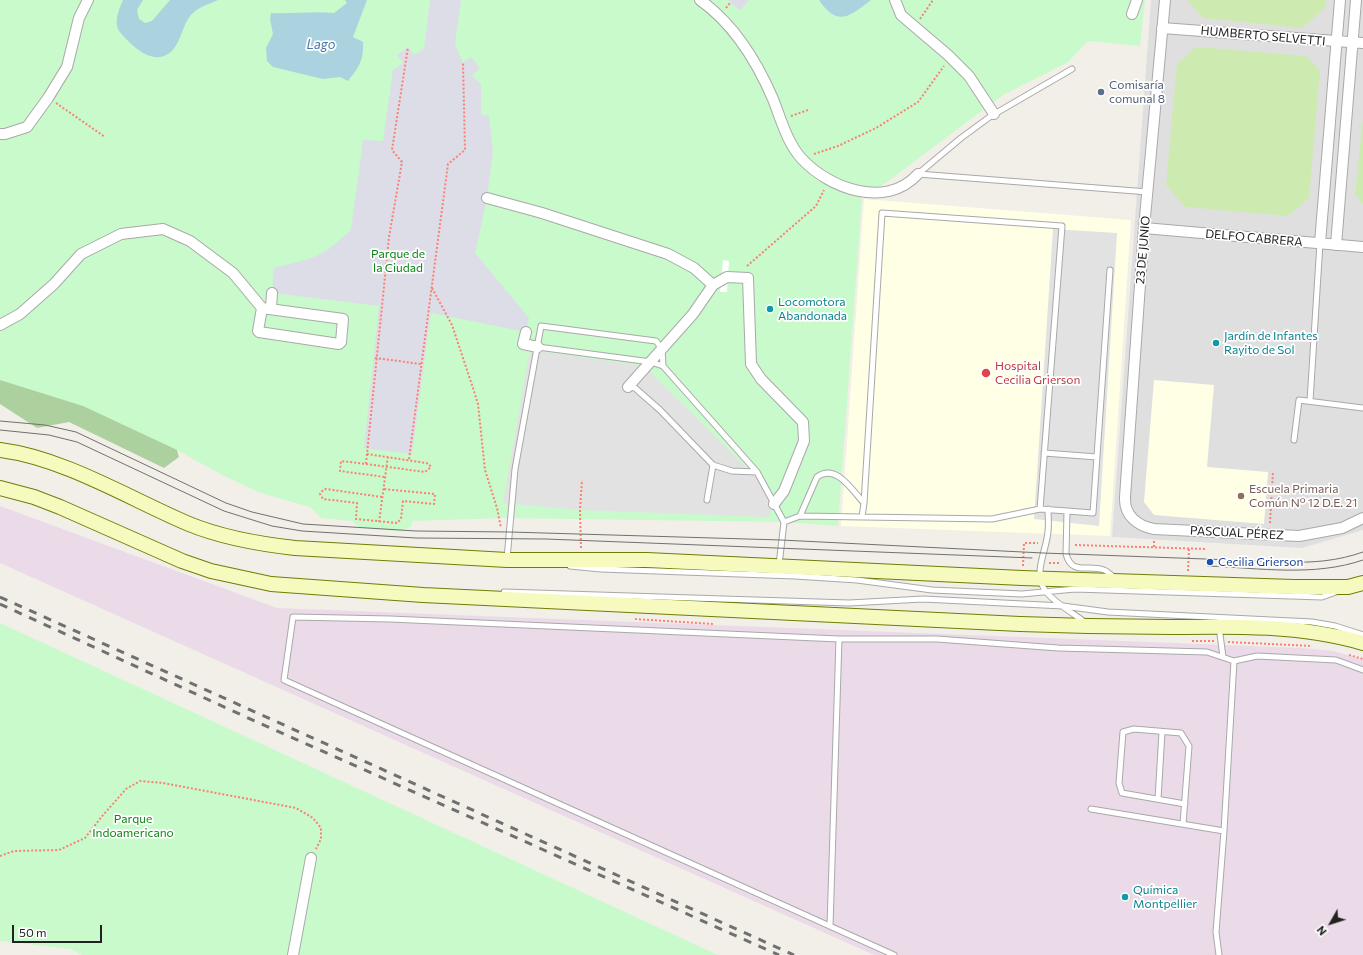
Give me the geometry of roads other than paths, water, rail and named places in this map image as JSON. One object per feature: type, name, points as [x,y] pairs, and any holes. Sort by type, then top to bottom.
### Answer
[{"type":"main road","points":[[0,450],[58,466],[190,524],[234,538],[264,545],[295,548],[508,554],[1040,578],[1348,587],[1363,583]]},
{"type":"main road","points":[[0,488],[34,497],[60,507],[182,561],[211,571],[271,584],[423,595],[1092,627],[1219,626],[1312,631],[1363,643]]},
{"type":"street","points":[[0,134],[5,134],[27,127],[48,98],[66,67],[79,18],[88,0]]},
{"type":"street","points":[[700,0],[714,10],[741,42],[762,75],[780,120],[801,158],[818,174],[828,180],[857,190],[882,193],[900,188],[918,174]]},
{"type":"street","points":[[895,0],[901,15],[969,76],[994,114]]},
{"type":"street","points":[[1132,14],[1137,0]]},
{"type":"street","name":"23 DE JUNIO","points":[[1124,500],[1144,228],[1165,0]]},
{"type":"street","points":[[1320,243],[1340,0]]},
{"type":"street","points":[[1336,245],[1356,0]]},
{"type":"street","name":"HUMBERTO SELVETTI","points":[[1162,28],[1363,43]]},
{"type":"street","points":[[487,198],[542,213],[668,254],[694,268],[713,285]]},
{"type":"street","name":"DELFO CABRERA","points":[[1144,228],[1363,247]]},
{"type":"street","points":[[0,325],[26,309],[54,284],[81,254],[121,234],[163,229],[190,241],[233,274],[266,308],[342,318],[341,342],[339,344],[258,331],[266,308],[272,293]]},
{"type":"street","points":[[628,387],[693,314],[713,285],[728,277],[736,276],[748,278],[750,364],[761,379],[803,422],[804,441],[784,491],[774,504]]},
{"type":"street","points":[[526,332],[523,344],[538,347]]},
{"type":"street","name":"PASCUAL PÉREZ","points":[[1124,500],[1128,512],[1134,521],[1143,527],[1154,529],[1299,536],[1342,528],[1363,518]]},
{"type":"street","points":[[293,955],[311,858]]},
{"type":"lane","points":[[918,174],[966,134],[994,114],[1072,69]]},
{"type":"lane","points":[[918,174],[1148,192]]},
{"type":"lane","points":[[862,517],[882,213],[1062,226],[1040,508]]},
{"type":"lane","points":[[1310,401],[1320,243]]},
{"type":"lane","points":[[784,522],[800,516],[992,520],[1040,508],[1093,513],[1110,270]]},
{"type":"lane","points":[[663,366],[662,349],[656,340],[540,326],[538,347],[515,469],[508,554],[601,569],[795,576],[857,580],[932,590],[1022,594],[1075,589],[1322,597],[1348,587]]},
{"type":"lane","points":[[538,347],[651,362],[663,366],[757,472],[784,522],[779,566]]},
{"type":"lane","points":[[628,387],[635,388],[660,410],[713,465],[732,471],[757,472]]},
{"type":"lane","points":[[1294,440],[1299,400],[1363,408]]},
{"type":"lane","points":[[1044,453],[1097,457]]},
{"type":"lane","points":[[707,500],[713,465]]},
{"type":"lane","points":[[800,516],[817,477],[822,473],[831,472],[838,474],[864,503]]},
{"type":"lane","points":[[1048,509],[1048,531],[1041,559],[1040,578],[1046,592],[1092,627]]},
{"type":"lane","points":[[1067,511],[1066,544],[1068,560],[1074,567],[1104,570],[1118,580]]},
{"type":"lane","points":[[423,595],[521,592],[849,602],[923,599],[1063,606],[1108,612],[1312,622],[1335,626],[1363,635]]},
{"type":"lane","points":[[894,955],[284,680],[293,617],[302,616],[839,639],[937,639],[1058,648],[1207,652],[1234,661],[1257,656],[1336,660],[1363,670]]},
{"type":"lane","points":[[1219,626],[1223,657]]},
{"type":"lane","points":[[830,926],[839,639]]},
{"type":"lane","points":[[1219,955],[1216,932],[1224,831],[1234,661]]},
{"type":"lane","points":[[1183,824],[1185,804],[1189,746],[1181,733],[1134,729],[1123,732],[1118,783],[1122,793],[1185,804]]},
{"type":"lane","points":[[1158,799],[1162,732]]},
{"type":"lane","points":[[1091,809],[1224,831]]},
{"type":"water","points":[[123,0],[143,0],[137,10],[139,19],[145,23],[152,21],[170,0],[218,0],[200,8],[191,15],[186,22],[175,47],[168,54],[161,57],[153,57],[138,50],[120,32],[117,20],[118,12]]},
{"type":"water","name":"Lago","points":[[345,0],[367,0],[353,37],[363,42],[362,59],[348,81],[340,77],[323,79],[273,67],[267,61],[266,48],[273,34],[270,19],[271,13],[334,13],[347,3]]},
{"type":"water","points":[[819,0],[871,0],[857,11],[838,17],[826,9]]},
{"type":"tram line","points":[[0,421],[45,425],[76,432],[226,503],[252,512],[303,524],[416,531],[510,532],[781,540],[1043,553],[1286,562],[1325,561],[1344,558],[1363,552]]},
{"type":"tram line","points":[[0,430],[49,435],[77,442],[224,511],[272,526],[302,531],[416,538],[546,539],[1032,558]]},
{"type":"tram line","points":[[1208,566],[1306,570],[1344,565],[1363,560]]},
{"type":"railway","points":[[0,597],[794,955]]},
{"type":"railway","points":[[0,604],[246,717],[779,955]]},
{"type":"place","name":"Comisaría comunal 8","points":[[1101,92]]},
{"type":"place","name":"Locomotora Abandonada","points":[[770,309]]},
{"type":"place","name":"Jardín de Infantes Rayito de Sol","points":[[1216,343]]},
{"type":"place","name":"Hospital Cecilia Grierson","points":[[986,373]]},
{"type":"place","name":"Escuela Primaria Común N° 12 D.E. 21","points":[[1241,496]]},
{"type":"place","name":"Cecilia Grierson","points":[[1210,562]]},
{"type":"place","name":"Química Montpellier","points":[[1125,897]]},
{"type":"park label","name":"Parque de la Ciudad","points":[[398,261]]},
{"type":"park label","name":"Parque Indoamericano","points":[[133,826]]}]
